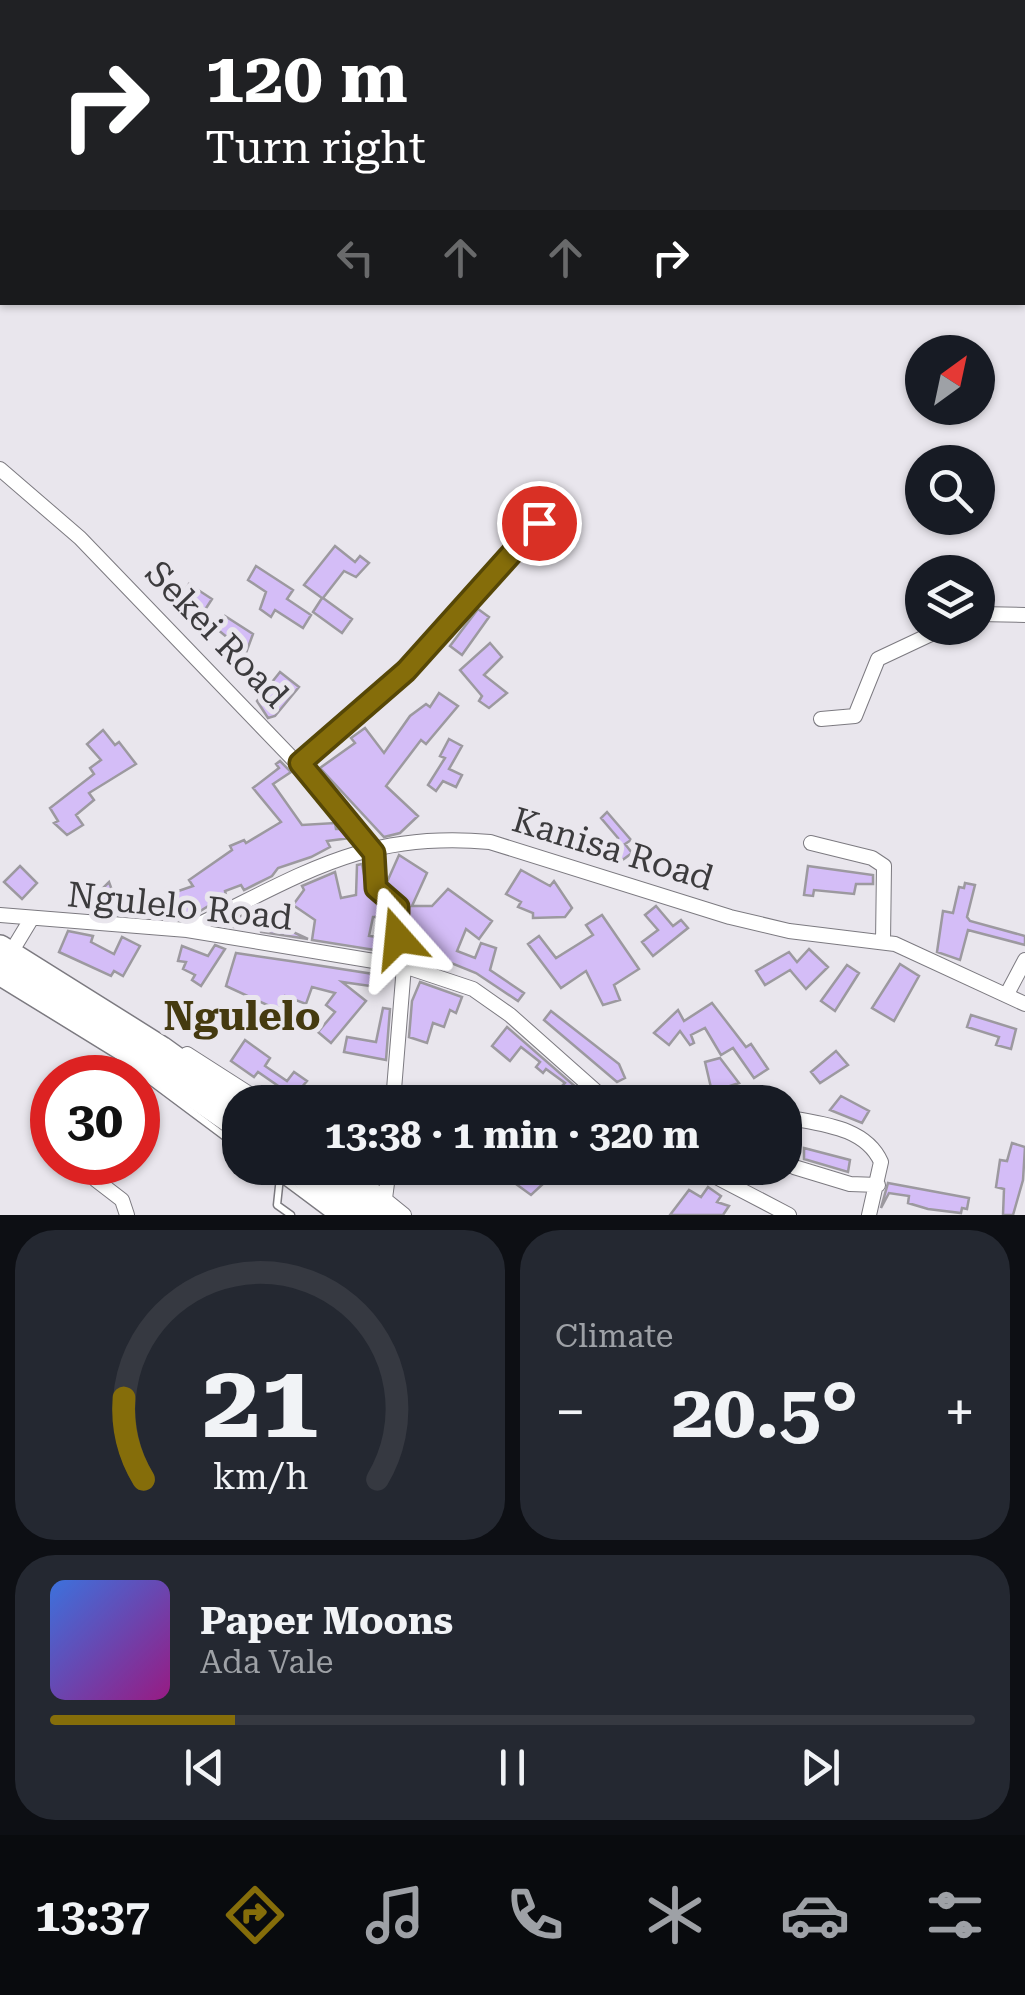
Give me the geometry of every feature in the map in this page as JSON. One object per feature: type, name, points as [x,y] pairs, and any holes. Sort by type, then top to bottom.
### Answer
[{"type":"highway","points":[[3,958],[98,1008],[222,1094]]},
{"type":"highway","points":[[3,958],[70,1016],[222,1115]]},
{"type":"highway","points":[[306,1185],[352,1215]]},
{"type":"highway","points":[[348,1185],[384,1210]]},
{"type":"street","name":"Sekei Road","points":[[0,469],[80,538],[300,763],[368,847],[377,859],[376,888],[398,907],[401,966]]},
{"type":"street","points":[[300,763],[406,671],[539,523]]},
{"type":"street","points":[[995,614],[1025,615]]},
{"type":"street","points":[[821,719],[855,716],[878,659],[908,645]]},
{"type":"street","name":"Kanisa Road","points":[[187,930],[316,864],[368,847],[444,838],[490,842],[730,916],[789,931],[883,942],[916,951],[1025,1004]]},
{"type":"street","points":[[812,843],[872,858],[884,866],[883,942]]},
{"type":"street","name":"Ngulelo Road","points":[[0,915],[30,921],[187,930],[401,966],[473,989],[537,1037],[589,1085]]},
{"type":"street","points":[[3,958],[30,921]]},
{"type":"street","points":[[1007,994],[1025,960]]},
{"type":"street","points":[[394,1085],[401,966]]},
{"type":"street","points":[[98,1008],[184,1052],[235,1085]]},
{"type":"street","points":[[802,1120],[862,1138],[881,1162],[869,1215]]},
{"type":"street","points":[[802,1169],[850,1184],[878,1186]]},
{"type":"street","points":[[102,1185],[122,1200],[126,1215]]},
{"type":"street","points":[[361,1185],[384,1210],[404,1215]]},
{"type":"street","points":[[384,1210],[388,1185]]},
{"type":"street","points":[[731,1185],[788,1215]]},
{"type":"lane","points":[[70,1016],[114,1055]]},
{"type":"lane","points":[[160,1091],[222,1135]]},
{"type":"lane","points":[[282,1185],[277,1205],[291,1215]]},
{"type":"lane","points":[[299,1185],[330,1215]]},
{"type":"building","points":[[335,546],[355,562],[360,556],[369,563],[356,577],[344,571],[323,598],[352,619],[342,633],[313,612],[322,598],[304,585]]},
{"type":"building","points":[[256,566],[293,590],[287,599],[311,615],[303,628],[275,610],[271,617],[260,609],[266,592],[248,580]]},
{"type":"building","points":[[189,584],[212,599],[201,616],[178,601]]},
{"type":"building","points":[[478,609],[489,617],[462,655],[450,646]]},
{"type":"building","points":[[225,616],[253,634],[246,653],[217,629]]},
{"type":"building","points":[[490,643],[502,657],[484,675],[507,693],[489,708],[479,701],[482,696],[460,670]]},
{"type":"building","points":[[280,672],[299,687],[275,716],[268,718],[257,701]]},
{"type":"building","points":[[439,693],[458,706],[426,744],[421,740],[386,786],[418,816],[400,833],[384,837],[320,768],[355,743],[351,738],[365,728],[384,753],[410,716],[426,704],[430,707]]},
{"type":"building","points":[[103,730],[115,745],[119,742],[136,764],[89,793],[94,800],[76,815],[83,825],[67,835],[54,823],[58,821],[50,808],[94,774],[90,768],[101,760],[87,744]]},
{"type":"building","points":[[449,739],[462,746],[449,769],[462,775],[456,787],[443,781],[436,791],[428,785],[445,758],[440,756]]},
{"type":"building","points":[[280,761],[291,772],[273,784],[302,825],[335,823],[336,829],[343,829],[350,838],[327,841],[330,847],[278,868],[272,876],[244,890],[241,885],[225,891],[226,895],[197,913],[169,918],[102,907],[96,895],[109,882],[113,893],[158,898],[193,886],[189,880],[232,850],[230,846],[244,840],[246,843],[281,822],[253,788],[279,768],[276,764]]},
{"type":"building","points":[[607,812],[631,840],[625,844],[632,853],[621,861],[607,846],[618,838],[601,818]]},
{"type":"building","points":[[399,855],[427,873],[412,906],[432,906],[448,889],[492,921],[479,939],[466,929],[457,951],[475,958],[481,943],[496,948],[490,970],[524,993],[518,1001],[476,973],[439,958],[408,956],[408,904],[387,882]]},
{"type":"building","points":[[362,864],[367,889],[381,906],[381,917],[373,917],[369,936],[387,938],[387,952],[312,940],[315,920],[293,905],[304,890],[302,886],[335,872],[341,898],[356,895],[357,865]]},
{"type":"building","points":[[20,866],[37,883],[22,899],[4,882]]},
{"type":"building","points":[[808,866],[873,875],[873,884],[856,884],[854,894],[814,890],[813,896],[804,895]]},
{"type":"building","points":[[521,870],[550,886],[554,881],[572,908],[565,917],[533,918],[533,913],[518,907],[521,902],[506,894]]},
{"type":"building","points":[[965,883],[975,885],[967,917],[970,921],[1025,936],[1025,945],[968,930],[960,960],[937,952],[943,911],[953,913],[959,887],[964,888]]},
{"type":"building","points":[[656,906],[673,926],[681,920],[688,928],[653,956],[642,942],[658,930],[645,915]]},
{"type":"building","points":[[251,911],[308,939],[261,932],[259,925],[234,927],[233,920]]},
{"type":"building","points":[[602,915],[639,969],[614,985],[620,1000],[603,1005],[586,971],[561,988],[528,944],[539,936],[556,958],[593,935],[586,925]]},
{"type":"building","points":[[68,931],[93,936],[91,942],[114,954],[122,937],[140,946],[123,976],[114,971],[111,976],[59,952]]},
{"type":"building","points":[[215,945],[225,949],[201,986],[192,980],[195,975],[183,969],[186,962],[178,961],[182,946],[208,956]]},
{"type":"building","points":[[809,949],[828,967],[806,989],[790,970],[765,985],[756,971],[789,952],[797,962]]},
{"type":"building","points":[[236,953],[386,976],[377,987],[342,982],[366,1001],[331,1043],[318,1032],[335,1012],[326,1005],[335,993],[312,987],[306,1004],[285,996],[278,1010],[226,986]]},
{"type":"building","points":[[900,964],[919,976],[894,1021],[872,1008]]},
{"type":"building","points":[[847,965],[859,973],[835,1011],[821,1001]]},
{"type":"building","points":[[420,982],[462,997],[456,1013],[450,1010],[444,1027],[433,1023],[427,1043],[409,1037],[412,1001]]},
{"type":"building","points":[[712,1003],[746,1047],[751,1044],[768,1069],[754,1078],[733,1048],[721,1055],[705,1028],[691,1035],[694,1043],[690,1045],[680,1031],[669,1045],[654,1033],[678,1010],[684,1021]]},
{"type":"building","points":[[383,1008],[390,1009],[386,1060],[344,1052],[347,1037],[376,1042]]},
{"type":"building","points":[[551,1011],[619,1064],[625,1078],[617,1082],[544,1020]]},
{"type":"building","points":[[971,1015],[1016,1029],[1011,1049],[996,1045],[999,1037],[967,1027]]},
{"type":"building","points":[[507,1027],[574,1085],[563,1085],[546,1069],[543,1073],[536,1067],[540,1062],[521,1047],[510,1061],[492,1046]]},
{"type":"building","points":[[245,1040],[270,1058],[265,1066],[287,1081],[294,1072],[307,1081],[304,1085],[277,1085],[258,1072],[254,1077],[231,1061]]},
{"type":"building","points":[[836,1051],[848,1065],[820,1083],[811,1072]]},
{"type":"building","points":[[720,1058],[739,1083],[710,1085],[705,1062]]},
{"type":"building","points":[[841,1096],[869,1111],[862,1123],[830,1110]]},
{"type":"building","points":[[1012,1143],[1025,1147],[1023,1180],[1013,1215],[1003,1215],[1004,1189],[996,1187],[1000,1160],[1007,1161]]},
{"type":"building","points":[[804,1148],[850,1160],[848,1172],[804,1159]]},
{"type":"building","points":[[888,1183],[969,1198],[967,1209],[962,1208],[961,1213],[928,1209],[908,1203],[909,1196],[889,1193],[881,1208]]},
{"type":"building","points":[[517,1185],[542,1185],[531,1195]]},
{"type":"building","points":[[708,1187],[721,1196],[717,1202],[729,1206],[723,1215],[670,1215],[689,1190],[701,1197]]},
{"type":"district","name":"Ngulelo","points":[[242,1016]]},
{"type":"route","points":[[398,938],[398,907],[376,888],[374,853],[300,763],[406,671],[539,523]]}]
